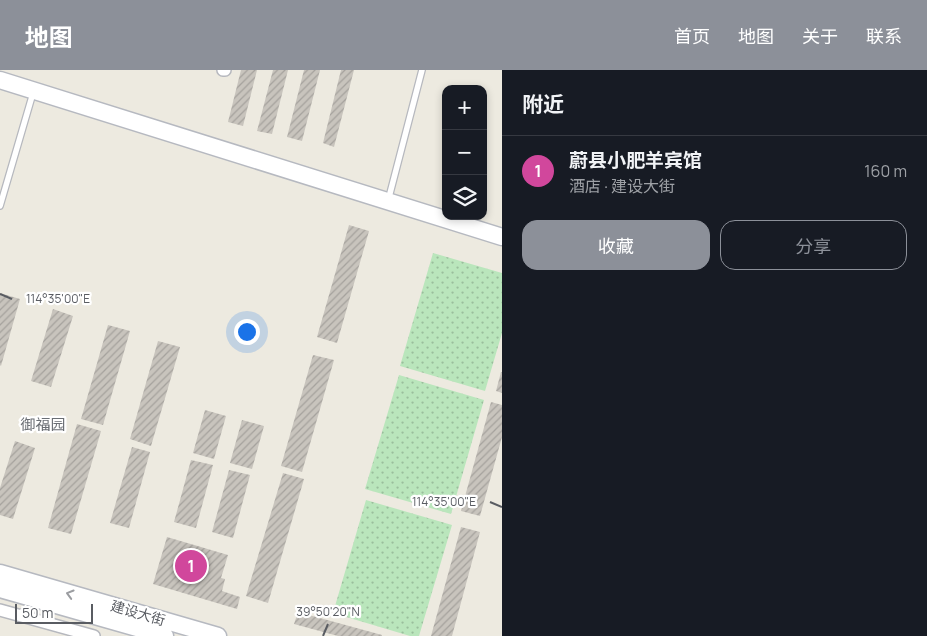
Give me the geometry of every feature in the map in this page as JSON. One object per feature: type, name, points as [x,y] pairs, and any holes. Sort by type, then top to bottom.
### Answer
[{"type":"street","points":[[0,80],[502,237]]},
{"type":"street","name":"建设大街","points":[[0,573],[215,636]]},
{"type":"street","name":"建设大街","points":[[0,589],[165,636]]},
{"type":"street","points":[[0,610],[94,636]]},
{"type":"lane","points":[[388,202],[422,70]]},
{"type":"lane","points":[[0,206],[34,91]]},
{"type":"green space","points":[[433,253],[502,273],[502,333],[485,391],[400,366]]},
{"type":"green space","points":[[399,375],[484,400],[451,514],[365,489]]},
{"type":"green space","points":[[366,500],[452,525],[419,636],[410,636],[333,613]]},
{"type":"building","points":[[241,70],[257,70],[243,126],[228,122]]},
{"type":"building","points":[[273,70],[288,70],[272,134],[257,131]]},
{"type":"building","points":[[304,70],[320,70],[302,141],[287,137]]},
{"type":"building","points":[[341,70],[354,70],[334,147],[323,143]]},
{"type":"building","points":[[349,225],[369,231],[337,343],[317,337]]},
{"type":"building","points":[[0,293],[20,299],[1,366],[0,365]]},
{"type":"building","points":[[53,309],[73,316],[51,387],[31,381]]},
{"type":"building","points":[[108,325],[130,331],[103,425],[81,419]]},
{"type":"building","points":[[158,341],[180,347],[151,446],[130,439]]},
{"type":"building","points":[[313,355],[334,360],[302,472],[281,466]]},
{"type":"building","points":[[502,372],[502,393],[496,391]]},
{"type":"building","points":[[491,402],[502,405],[502,437],[480,516],[461,511]]},
{"type":"building","points":[[205,410],[226,416],[214,459],[193,453]]},
{"type":"building","points":[[242,420],[264,426],[252,469],[230,463]]},
{"type":"building","points":[[77,424],[101,431],[71,534],[48,528]]},
{"type":"building","points":[[15,441],[35,448],[13,519],[0,515],[0,488]]},
{"type":"building","points":[[132,447],[150,452],[129,528],[110,523]]},
{"type":"building","points":[[191,460],[213,465],[196,528],[174,522]]},
{"type":"building","points":[[229,470],[250,475],[233,538],[212,532]]},
{"type":"building","points":[[283,473],[304,479],[268,603],[246,596]]},
{"type":"building","points":[[461,527],[480,532],[452,636],[431,636]]},
{"type":"building","points":[[167,537],[228,555],[221,578],[225,579],[222,591],[240,597],[237,609],[153,584]]},
{"type":"building","points":[[298,612],[382,636],[338,636],[294,624]]},
{"type":"place","name":"蔚县小肥羊宾馆","points":[[191,566]]},
{"type":"district","name":"御福园","points":[[43,425]]}]
